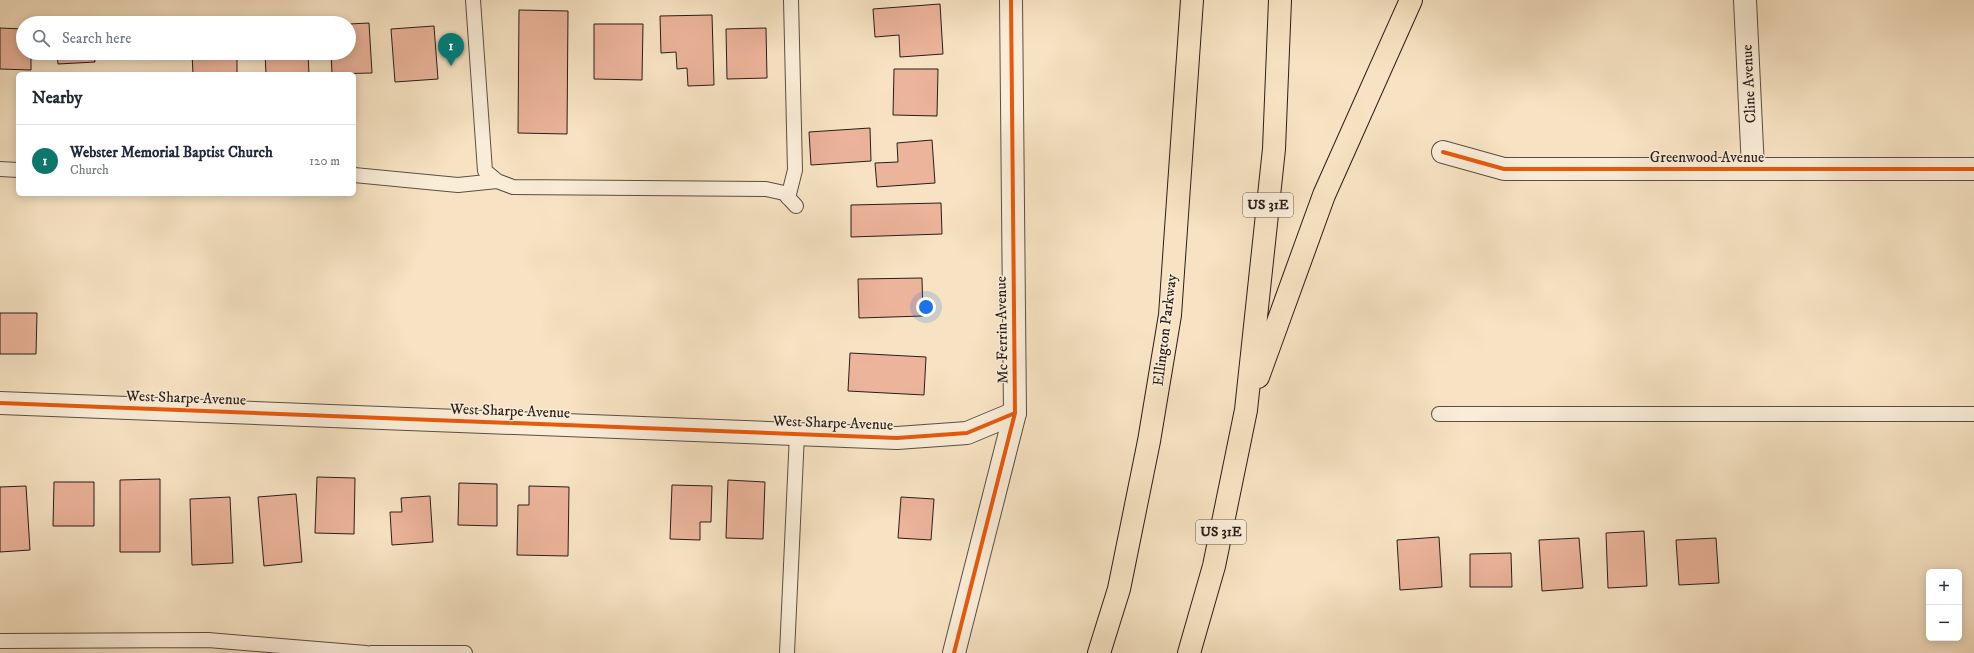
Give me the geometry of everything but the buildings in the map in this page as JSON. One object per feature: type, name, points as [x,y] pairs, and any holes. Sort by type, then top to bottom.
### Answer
[{"type":"highway","name":"Ellington Parkway","points":[[1099,653],[1119,589],[1149,441],[1170,315],[1192,0]]},
{"type":"highway","name":"US 31E","points":[[1189,653],[1214,566],[1246,410],[1274,148],[1280,0]]},
{"type":"highway","points":[[1246,410],[1324,195],[1411,0]]},
{"type":"street","name":"Mc Ferrin Avenue","points":[[954,653],[1015,414],[1011,0]]},
{"type":"street","name":"Cline Avenue","points":[[1745,0],[1753,169]]},
{"type":"street","name":"Greenwood Avenue","points":[[1443,152],[1504,169],[1974,169]]},
{"type":"street","name":"West Sharpe Avenue","points":[[0,403],[897,438],[967,433],[1015,414]]},
{"type":"lane","points":[[473,0],[485,171],[497,181],[513,187],[766,188],[784,193],[792,202],[795,170],[791,0]]},
{"type":"lane","points":[[0,169],[16,170]]},
{"type":"lane","points":[[356,175],[458,186],[497,181]]},
{"type":"lane","points":[[1439,414],[1974,414]]},
{"type":"lane","points":[[787,653],[798,434]]},
{"type":"lane","points":[[0,641],[208,640],[366,653]]},
{"type":"lane","points":[[371,653],[465,653]]},
{"type":"cycle path","points":[[954,653],[1015,413],[1011,0]]},
{"type":"cycle path","points":[[1443,152],[1504,169],[1974,169]]},
{"type":"cycle path","points":[[0,403],[897,438],[967,433],[1015,413]]},
{"type":"place","name":"Webster Memorial Baptist Church","points":[[451,66]]}]
